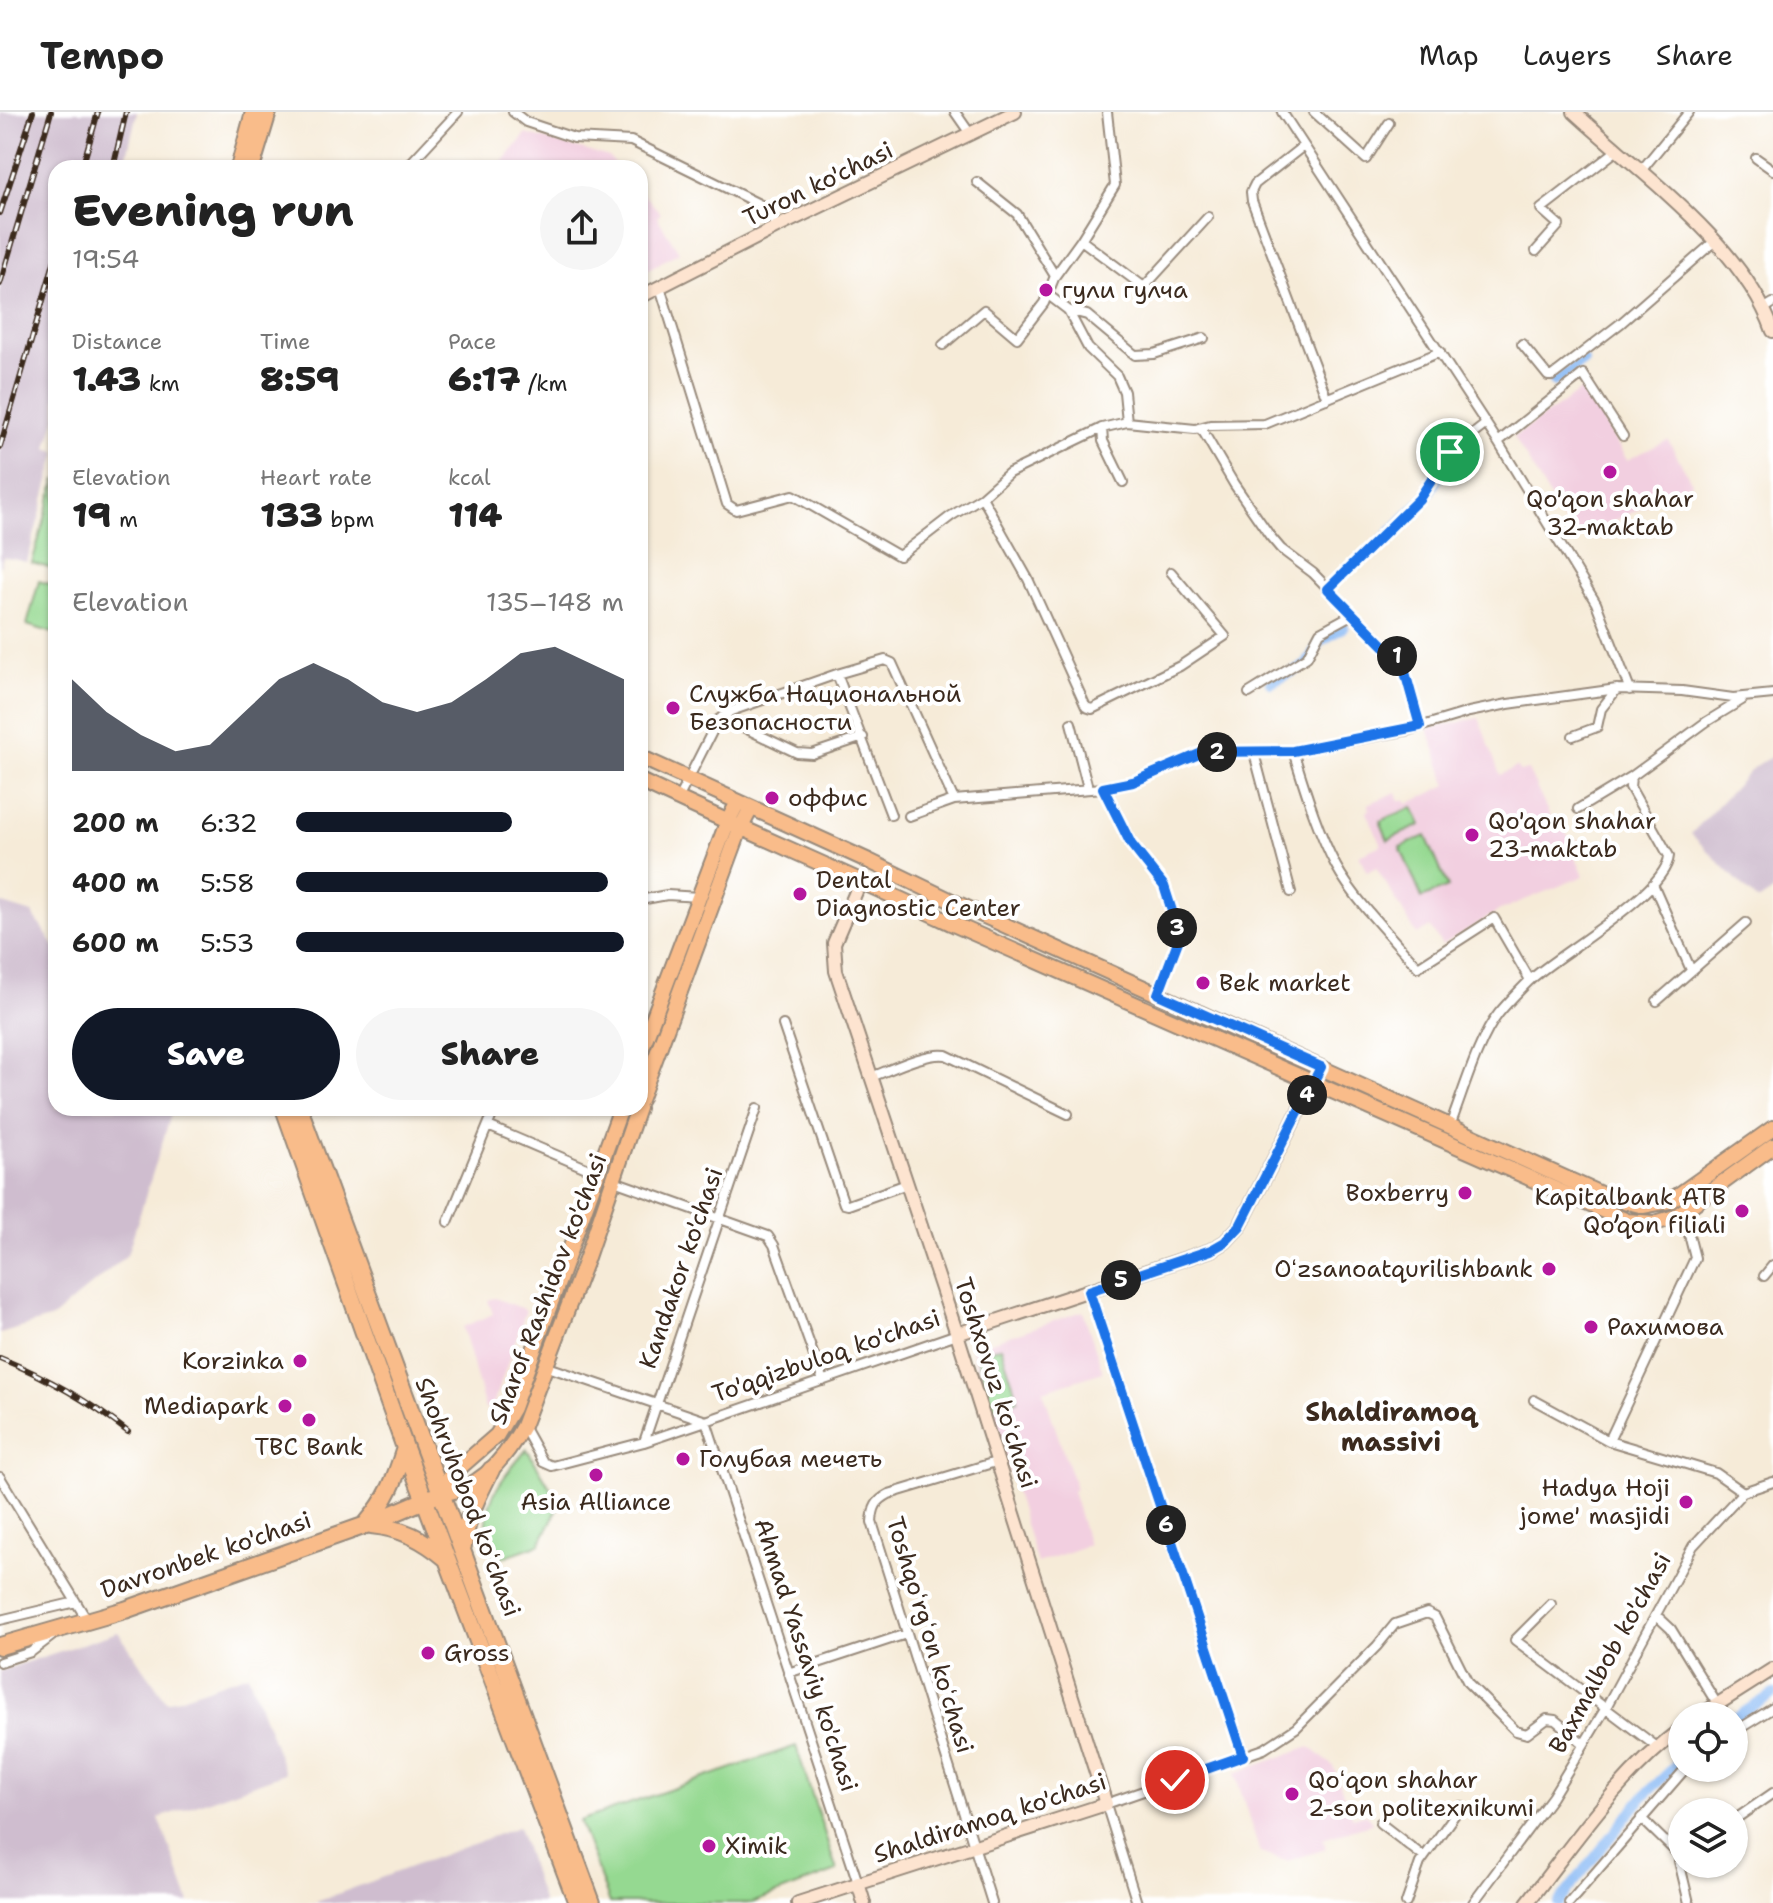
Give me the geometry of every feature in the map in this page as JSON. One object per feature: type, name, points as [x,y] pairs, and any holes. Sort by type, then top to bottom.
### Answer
[{"type":"highway","points":[[242,160],[261,114]]},
{"type":"highway","points":[[252,160],[261,114]]},
{"type":"highway","name":"Shohruhobod koʻchasi","points":[[287,1116],[405,1448],[577,1903]]},
{"type":"highway","name":"Shohruhobod koʻchasi","points":[[302,1116],[592,1903]]},
{"type":"highway","points":[[366,1525],[390,1491],[405,1448]]},
{"type":"highway","points":[[463,1548],[473,1504],[491,1470]]},
{"type":"highway","name":"Davronbek ko'chasi","points":[[0,1646],[125,1610],[366,1525],[441,1493]]},
{"type":"highway","points":[[366,1525],[409,1532],[449,1561]]},
{"type":"main road","points":[[648,761],[1607,1197],[1644,1206],[1670,1201],[1773,1128]]},
{"type":"main road","points":[[648,785],[951,923],[1627,1221],[1655,1223],[1683,1211],[1773,1146]]},
{"type":"main road","points":[[648,1032],[699,897],[744,805]]},
{"type":"main road","points":[[648,1077],[734,826]]},
{"type":"main road","name":"Sharof Rashidov ko'chasi","points":[[441,1493],[450,1476],[497,1435],[513,1408],[618,1116]]},
{"type":"main road","name":"Sharof Rashidov ko'chasi","points":[[441,1493],[459,1492],[491,1470],[511,1449],[523,1426],[548,1367],[635,1116]]},
{"type":"main road","points":[[569,1254],[586,1260]]},
{"type":"street","points":[[413,160],[458,112]]},
{"type":"street","points":[[513,112],[526,122],[574,138],[631,141],[763,206],[777,227]]},
{"type":"street","points":[[955,112],[971,135]]},
{"type":"street","name":"Turon ko'chasi","points":[[648,293],[1015,112]]},
{"type":"street","points":[[943,345],[984,310],[1017,338],[1044,303],[1055,276],[1115,185],[1107,112]]},
{"type":"street","points":[[1282,112],[1302,147],[1498,442],[1596,603],[1630,690]]},
{"type":"street","points":[[1314,112],[1366,159],[1389,123]]},
{"type":"street","points":[[1640,172],[1689,112]]},
{"type":"street","points":[[1578,113],[1716,240],[1769,306],[1773,331]]},
{"type":"street","points":[[1302,147],[1255,184],[1251,192],[1327,399]]},
{"type":"street","points":[[1536,251],[1559,225],[1541,209],[1616,151]]},
{"type":"street","points":[[1756,158],[1773,170]]},
{"type":"street","points":[[977,182],[1017,214],[1055,276]]},
{"type":"street","points":[[1081,240],[1144,287],[1208,217]]},
{"type":"street","points":[[1522,344],[1548,376],[1552,376],[1621,323],[1716,240]]},
{"type":"street","points":[[660,287],[731,509],[793,495],[899,556],[951,516],[982,497],[1009,473],[1102,428],[1127,422],[1199,428],[1265,424],[1440,352]]},
{"type":"street","points":[[1047,294],[1068,310],[1087,315],[1135,355],[1154,354],[1204,338]]},
{"type":"street","points":[[1068,310],[1088,348],[1117,376],[1124,392],[1127,422]]},
{"type":"street","points":[[1498,442],[1583,374],[1623,436]]},
{"type":"street","points":[[1328,589],[1419,499],[1450,452],[1486,424]]},
{"type":"street","points":[[1102,428],[1103,441],[1123,482]]},
{"type":"street","points":[[1199,428],[1270,536],[1403,665],[1420,726]]},
{"type":"street","points":[[982,497],[1028,579],[1086,707],[1092,709],[1180,666],[1225,636],[1171,572]]},
{"type":"street","points":[[1249,693],[1307,657],[1320,632],[1353,614]]},
{"type":"street","points":[[678,799],[722,717],[731,711],[885,660],[892,663],[954,800]]},
{"type":"street","points":[[837,674],[891,815]]},
{"type":"street","points":[[1573,736],[1597,727],[1601,709],[1617,689]]},
{"type":"street","points":[[909,816],[954,800],[1103,788],[1133,782],[1204,752],[1293,751],[1420,726],[1508,704],[1617,689],[1682,691],[1744,698],[1773,694]]},
{"type":"street","points":[[1578,809],[1631,777],[1744,698]]},
{"type":"street","points":[[722,717],[797,753],[812,754],[863,737]]},
{"type":"street","points":[[1071,723],[1088,788]]},
{"type":"street","points":[[1293,751],[1311,806],[1337,868],[1418,967],[1494,918],[1530,980]]},
{"type":"street","points":[[1254,753],[1291,892]]},
{"type":"street","points":[[1450,1126],[1489,1029],[1499,1013],[1530,980],[1653,884],[1670,859],[1630,787],[1631,777]]},
{"type":"street","points":[[1103,788],[1131,844],[1164,886],[1180,936],[1158,994]]},
{"type":"street","name":"Toshxovuz koʻchasi","points":[[861,880],[834,943],[836,971],[999,1461],[1137,1903]]},
{"type":"street","points":[[1653,884],[1691,970]]},
{"type":"street","points":[[648,899],[667,895],[699,897]]},
{"type":"street","points":[[1657,1001],[1746,923]]},
{"type":"street","points":[[783,1025],[846,1205],[907,1184]]},
{"type":"street","points":[[871,1077],[939,1054],[946,1055],[1068,1114]]},
{"type":"street","name":"To'qqizbuloq ko'chasi","points":[[523,1426],[543,1462],[552,1466],[644,1442],[1211,1250],[1225,1242],[1240,1226],[1321,1067]]},
{"type":"street","name":"Kandakor ko'chasi","points":[[644,1442],[757,1108]]},
{"type":"street","points":[[448,1222],[492,1116]]},
{"type":"street","points":[[488,1126],[598,1173]]},
{"type":"street","points":[[614,1181],[768,1236],[823,1381]]},
{"type":"street","points":[[1609,1441],[1695,1258],[1683,1211]]},
{"type":"street","points":[[1764,1276],[1773,1265]]},
{"type":"street","points":[[1089,1291],[1243,1756]]},
{"type":"street","name":"To'qqizbuloq ko'chasi","points":[[548,1367],[706,1421]]},
{"type":"street","points":[[1534,1400],[1609,1441],[1716,1473],[1743,1492]]},
{"type":"street","name":"Ahmad Yassaviy ko'chasi","points":[[706,1421],[864,1903]]},
{"type":"street","name":"Toshqoʻrgʻon koʻchasi","points":[[992,1903],[906,1634],[872,1522],[872,1510],[879,1499],[889,1494],[999,1461]]},
{"type":"street","points":[[0,1477],[87,1621]]},
{"type":"street","name":"Baxmalbob ko'chasi","points":[[1473,1903],[1552,1797],[1606,1707],[1693,1546],[1743,1492],[1773,1482]]},
{"type":"street","points":[[0,1620],[76,1602]]},
{"type":"street","points":[[1551,1604],[1515,1640],[1657,1747]]},
{"type":"street","name":"Shaldiramoq ko'chasi","points":[[798,1903],[1106,1804],[1264,1749],[1296,1728],[1395,1624],[1427,1613],[1435,1617],[1468,1683],[1516,1731],[1527,1734],[1547,1719],[1555,1720],[1584,1744]]},
{"type":"street","points":[[1656,1615],[1671,1629],[1716,1702]]},
{"type":"street","points":[[0,1662],[31,1652],[61,1629]]},
{"type":"street","points":[[788,1673],[906,1634]]},
{"type":"street","points":[[1720,1702],[1773,1669]]},
{"type":"street","points":[[1748,1723],[1773,1708]]},
{"type":"street","points":[[1527,1903],[1611,1795],[1668,1739]]},
{"type":"street","points":[[1569,1903],[1673,1782]]},
{"type":"street","points":[[1748,1810],[1773,1793]]},
{"type":"street","points":[[1406,1903],[1424,1857],[1461,1806]]},
{"type":"street","points":[[1641,1818],[1668,1844]]},
{"type":"street","points":[[1380,1823],[1424,1857]]},
{"type":"street","points":[[1683,1878],[1689,1903]]},
{"type":"shaded area","points":[[0,112],[137,112],[126,160],[48,160],[48,485],[27,562],[3,557],[0,567]]},
{"type":"shaded area","points":[[526,134],[612,160],[505,160]]},
{"type":"shaded area","points":[[648,199],[661,213],[657,217],[679,252],[648,269]]},
{"type":"shaded area","name":"Qo'qon shahar 32-maktab","points":[[1583,389],[1627,460],[1668,440],[1692,483],[1575,540],[1514,437]]},
{"type":"shaded area","name":"Qo'qon shahar 23-maktab","points":[[1479,718],[1500,775],[1517,767],[1520,772],[1528,770],[1557,831],[1563,828],[1572,841],[1577,839],[1584,847],[1575,856],[1584,876],[1500,910],[1442,945],[1430,927],[1417,935],[1376,867],[1367,872],[1359,855],[1381,845],[1367,812],[1370,809],[1368,804],[1397,792],[1400,801],[1405,799],[1408,804],[1447,785],[1428,729]]},
{"type":"shaded area","points":[[1773,755],[1773,891],[1758,901],[1691,834],[1753,768]]},
{"type":"shaded area","points":[[0,903],[32,913],[48,937],[48,1116],[170,1116],[127,1255],[52,1318],[0,1334]]},
{"type":"shaded area","points":[[495,1298],[526,1310],[493,1405],[485,1409],[463,1327],[493,1314],[488,1300]]},
{"type":"shaded area","points":[[1083,1311],[1103,1372],[1043,1391],[1076,1489],[1072,1491],[1088,1545],[1037,1563],[971,1349]]},
{"type":"shaded area","points":[[118,1632],[167,1702],[248,1674],[285,1773],[159,1818],[190,1903],[0,1903],[0,1671]]},
{"type":"shaded area","name":"Qoʻqon shahar 2-son politexnikumi","points":[[1310,1747],[1333,1766],[1352,1818],[1366,1814],[1373,1823],[1323,1839],[1326,1849],[1287,1861],[1260,1853],[1235,1773]]},
{"type":"shaded area","points":[[518,1827],[543,1903],[313,1903]]},
{"type":"green space","points":[[48,507],[48,568],[32,563]]},
{"type":"green space","points":[[39,581],[48,584],[48,632],[27,625]]},
{"type":"green space","points":[[1413,807],[1421,825],[1388,840],[1380,821]]},
{"type":"green space","points":[[1426,836],[1448,887],[1422,898],[1400,847]]},
{"type":"green space","points":[[1001,1347],[1018,1400],[993,1408],[976,1355]]},
{"type":"green space","points":[[527,1449],[560,1504],[540,1544],[495,1560],[489,1542],[488,1513],[498,1487]]},
{"type":"green space","name":"Ximik","points":[[796,1746],[837,1871],[752,1903],[610,1903],[579,1821]]},
{"type":"waterway","points":[[1554,382],[1584,361]]},
{"type":"waterway","points":[[1382,541],[1429,493],[1455,452],[1462,447]]},
{"type":"waterway","points":[[1271,683],[1306,665],[1320,642],[1344,627]]},
{"type":"waterway","points":[[1748,1709],[1773,1694]]},
{"type":"waterway","points":[[1558,1903],[1642,1798],[1668,1773]]},
{"type":"railway","points":[[0,213],[33,112]]},
{"type":"railway","points":[[0,284],[51,112]]},
{"type":"railway","points":[[84,160],[98,112]]},
{"type":"railway","points":[[115,160],[126,112]]},
{"type":"railway","points":[[0,447],[48,283]]},
{"type":"railway","points":[[0,1358],[67,1390],[128,1432]]},
{"type":"place","name":"гули гулча","points":[[1046,290]]},
{"type":"place","name":"Qo'qon shahar 32-maktab","points":[[1610,472]]},
{"type":"place","name":"Служба Национальной Безопасности","points":[[673,708]]},
{"type":"place","name":"оффис","points":[[772,798]]},
{"type":"place","name":"Qo'qon shahar 23-maktab","points":[[1472,835]]},
{"type":"place","name":"Dental Diagnostic Center","points":[[800,894]]},
{"type":"place","name":"Bek market","points":[[1203,983]]},
{"type":"place","name":"Boxberry","points":[[1465,1193]]},
{"type":"place","name":"Kapitalbank ATB Qo’qon filiali","points":[[1742,1211]]},
{"type":"place","name":"Oʻzsanoatqurilishbank","points":[[1549,1269]]},
{"type":"place","name":"Рахимова","points":[[1591,1327]]},
{"type":"place","name":"Korzinka","points":[[300,1361]]},
{"type":"place","name":"Mediapark","points":[[285,1406]]},
{"type":"place","name":"TBC Bank","points":[[309,1420]]},
{"type":"place","name":"Голубая мечеть","points":[[683,1459]]},
{"type":"place","name":"Asia Alliance","points":[[596,1475]]},
{"type":"place","name":"Hadya Hoji jome' masjidi","points":[[1686,1502]]},
{"type":"place","name":"Gross","points":[[428,1653]]},
{"type":"place","name":"Qoʻqon shahar 2-son politexnikumi","points":[[1292,1794]]},
{"type":"place","name":"Ximik","points":[[709,1846]]},
{"type":"district","name":"Shaldiramoq massivi","points":[[1391,1426]]},
{"type":"route","points":[[1175,1780],[1243,1756],[1089,1291],[1211,1250],[1225,1242],[1240,1226],[1321,1067],[1158,994],[1180,936],[1164,886],[1131,844],[1103,788],[1133,782],[1204,752],[1293,751],[1420,726],[1403,665],[1328,589],[1419,499],[1450,452]]}]
